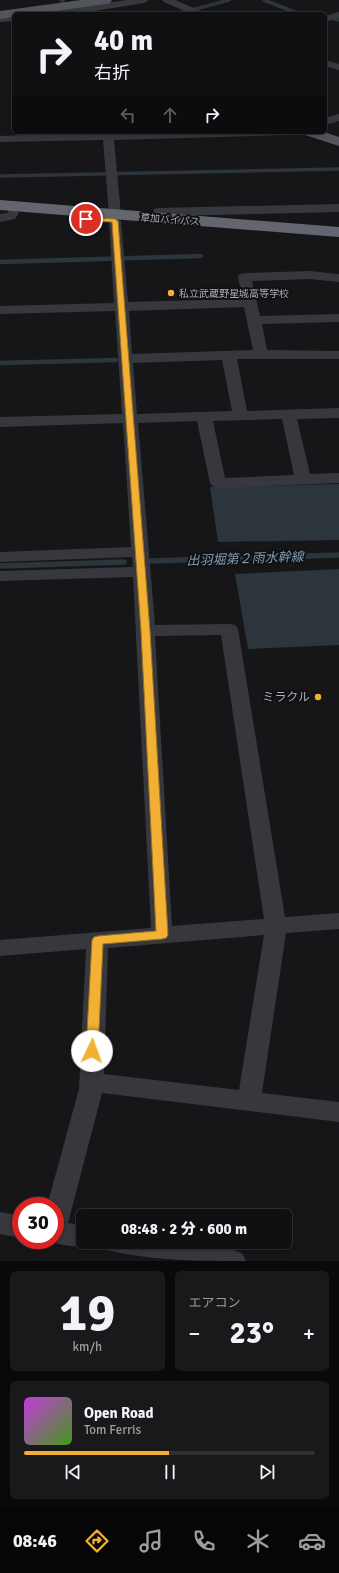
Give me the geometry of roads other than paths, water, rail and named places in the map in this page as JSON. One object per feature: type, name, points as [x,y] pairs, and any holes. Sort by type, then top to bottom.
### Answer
[{"type":"highway","name":"草加バイパス","points":[[3,212],[115,218],[339,239]]},
{"type":"highway","name":"草加バイパス","points":[[115,218],[157,217],[339,232]]},
{"type":"main road","points":[[21,12],[106,0]]},
{"type":"main road","points":[[0,15],[12,13]]},
{"type":"main road","points":[[0,20],[12,25]]},
{"type":"main road","points":[[316,134],[339,142]]},
{"type":"street","points":[[67,12],[144,0]]},
{"type":"street","points":[[166,0],[194,12]]},
{"type":"street","points":[[327,18],[339,15]]},
{"type":"street","points":[[0,20],[12,18]]},
{"type":"street","points":[[327,64],[339,67]]},
{"type":"street","points":[[327,121],[339,117]]},
{"type":"street","points":[[0,139],[109,134],[146,631],[162,935]]},
{"type":"street","points":[[157,217],[158,212],[339,208]]},
{"type":"street","points":[[261,354],[245,277],[309,275],[339,278]]},
{"type":"street","points":[[0,310],[250,303]]},
{"type":"street","points":[[255,320],[339,318]]},
{"type":"street","points":[[126,359],[261,354],[339,355]]},
{"type":"street","points":[[230,356],[240,415]]},
{"type":"street","points":[[0,422],[339,412]]},
{"type":"street","points":[[288,414],[303,480]]},
{"type":"street","points":[[204,416],[218,483],[339,478]]},
{"type":"street","points":[[0,558],[140,552]]},
{"type":"street","points":[[0,576],[142,572]]},
{"type":"street","points":[[146,631],[229,630],[276,926],[249,1100]]},
{"type":"street","points":[[0,948],[339,921]]},
{"type":"street","points":[[62,1197],[91,1089],[98,940]]},
{"type":"street","points":[[91,1082],[339,1112]]},
{"type":"street","points":[[0,1224],[12,1226]]},
{"type":"street","points":[[64,1233],[76,1235]]},
{"type":"street","points":[[160,1249],[234,1261]]},
{"type":"waterway","points":[[184,12],[229,0]]},
{"type":"waterway","points":[[264,0],[295,12]]},
{"type":"waterway","points":[[334,19],[339,20]]},
{"type":"waterway","points":[[0,176],[339,169]]},
{"type":"waterway","points":[[0,262],[201,256]]},
{"type":"waterway","points":[[0,363],[116,360]]},
{"type":"waterway","name":"出羽堀第２雨水幹線","points":[[151,561],[339,555]]},
{"type":"waterway","name":"出羽堀第２雨水幹線","points":[[0,566],[124,562]]},
{"type":"place","name":"私立武蔵野星城高等学校","points":[[171,293]]},
{"type":"place","name":"ミラクル","points":[[318,697]]}]
